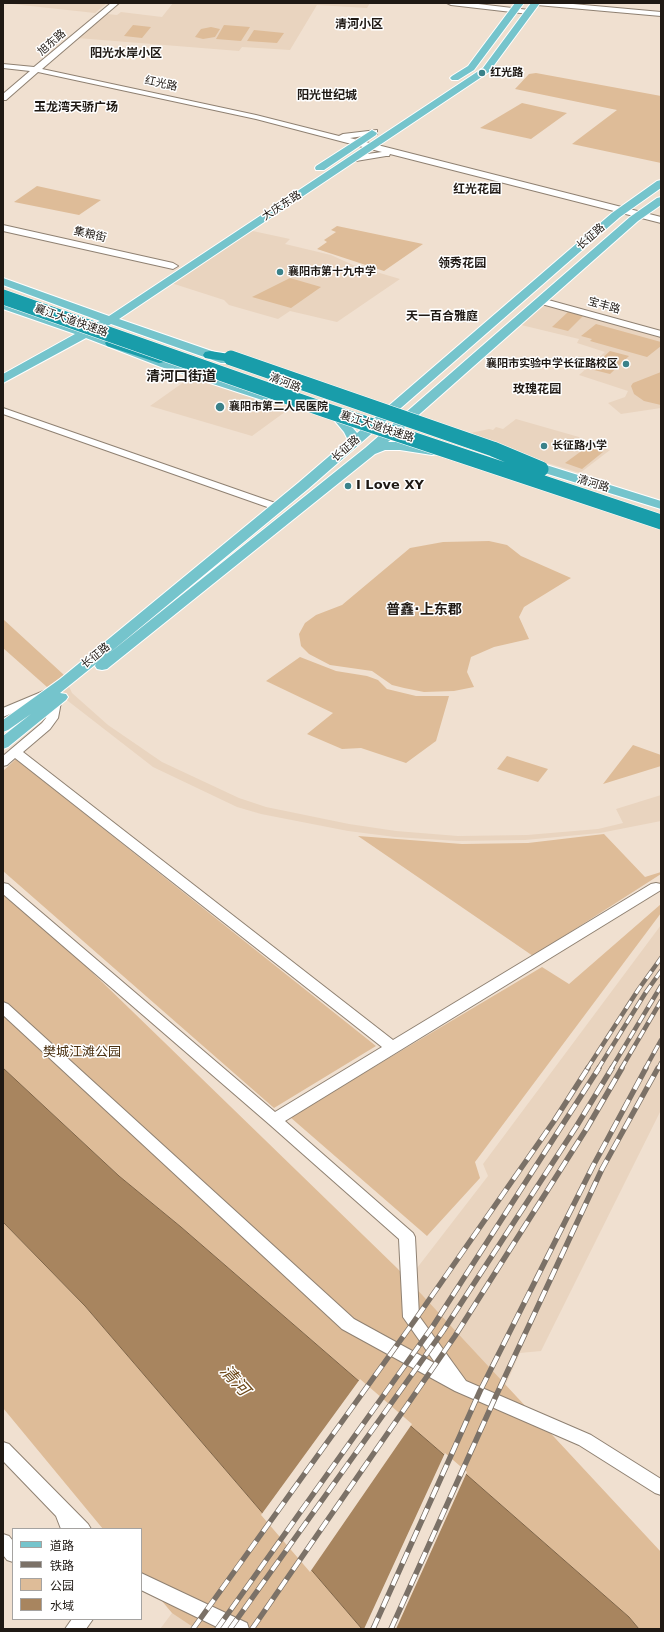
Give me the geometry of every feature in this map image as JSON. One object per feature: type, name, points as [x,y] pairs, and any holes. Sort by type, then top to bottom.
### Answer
[{"type":"highway","name":"襄江大道快速路","points":[[3,289],[400,426],[631,508],[661,522]]},
{"type":"highway","name":"襄江大道快速路","points":[[3,298],[325,410],[631,508],[661,512]]},
{"type":"highway","points":[[112,343],[430,453],[490,469],[589,502],[631,508]]},
{"type":"highway","points":[[210,355],[231,358],[493,449],[631,508]]},
{"type":"main road","name":"大庆东路","points":[[3,370],[78,333],[110,320],[356,158],[486,70],[536,3]]},
{"type":"main road","name":"大庆东路","points":[[3,379],[78,333],[98,315],[471,68],[517,7]]},
{"type":"main road","name":"长征路","points":[[59,693],[368,430],[623,210],[661,183]]},
{"type":"main road","name":"长征路","points":[[59,693],[370,451],[640,215],[661,200]]},
{"type":"main road","name":"清河路","points":[[3,281],[210,355],[349,407],[402,422],[661,505]]},
{"type":"main road","name":"清河路","points":[[3,305],[78,333],[112,343],[176,368],[432,450],[661,528]]},
{"type":"main road","points":[[424,403],[423,411],[430,426],[452,439]]},
{"type":"main road","points":[[349,407],[380,409],[395,406]]},
{"type":"main road","points":[[340,420],[350,431],[355,441]]},
{"type":"main road","points":[[370,451],[384,446],[400,446],[432,450]]},
{"type":"main road","points":[[3,728],[25,717],[59,693]]},
{"type":"main road","points":[[9,748],[25,717]]},
{"type":"street","name":"旭东路","points":[[3,98],[114,3]]},
{"type":"street","points":[[451,3],[517,7],[529,12]]},
{"type":"street","points":[[536,3],[661,14]]},
{"type":"street","name":"红光路","points":[[3,66],[37,70],[256,117],[661,220]]},
{"type":"street","points":[[326,136],[353,136],[374,132]]},
{"type":"street","points":[[390,134],[387,144],[404,155]]},
{"type":"street","points":[[326,136],[340,144],[343,153]]},
{"type":"street","points":[[356,158],[377,154],[404,155]]},
{"type":"street","name":"集粮街","points":[[3,228],[172,266]]},
{"type":"street","name":"宝丰路","points":[[541,301],[661,334]]},
{"type":"street","points":[[3,412],[277,507]]},
{"type":"street","points":[[3,713],[14,707],[59,693]]},
{"type":"street","points":[[3,762],[9,748],[46,726],[52,718],[59,693]]},
{"type":"street","points":[[9,748],[392,1047]]},
{"type":"street","points":[[3,887],[274,1120],[406,1237],[410,1318],[461,1386]]},
{"type":"street","points":[[274,1120],[656,887]]},
{"type":"street","points":[[3,1008],[348,1324],[461,1386],[586,1440],[661,1488]]},
{"type":"street","points":[[3,1449],[81,1528]]},
{"type":"street","points":[[64,1512],[70,1528]]},
{"type":"street","points":[[3,1542],[12,1553]]},
{"type":"street","points":[[142,1581],[240,1629]]},
{"type":"street","points":[[74,1629],[83,1620]]},
{"type":"shaded area","points":[[3,3],[107,3],[95,13]]},
{"type":"shaded area","points":[[173,3],[370,3],[367,8],[317,5],[290,50],[242,47],[239,51],[77,38],[107,14],[117,15],[121,12],[162,17]]},
{"type":"shaded area","name":"襄阳市第十九中学","points":[[248,230],[290,239],[285,244],[331,255],[353,265],[400,279],[337,322],[290,311],[278,319],[229,305],[224,300],[168,282]]},
{"type":"shaded area","name":"襄阳市实验中学长征路校区","points":[[542,302],[661,336],[661,408],[621,414],[608,403],[625,397],[628,391],[579,375],[605,352],[577,343],[579,339],[517,324]]},
{"type":"shaded area","name":"襄阳市第二人民医院","points":[[191,377],[289,409],[252,436],[150,406]]},
{"type":"shaded area","name":"长征路小学","points":[[516,419],[579,437],[582,442],[610,450],[580,473],[463,437],[466,434],[489,429],[493,430],[496,427],[503,429]]},
{"type":"shaded area","points":[[64,675],[72,693],[108,725],[162,762],[239,798],[266,807],[349,824],[396,831],[458,836],[527,835],[598,829],[623,823],[616,809],[661,795],[661,821],[600,833],[525,840],[458,841],[395,837],[348,831],[261,814],[237,807],[153,767],[59,694],[47,687]]},
{"type":"shaded area","points":[[661,925],[661,1110],[541,1351],[520,1353],[396,1629],[482,1372],[456,1359],[271,1629],[160,1629],[172,1613],[191,1612],[413,1305],[417,1268],[488,1176],[483,1164]]},
{"type":"green space","points":[[133,25],[151,27],[142,38],[124,36]]},
{"type":"green space","points":[[224,25],[250,27],[241,41],[216,39]]},
{"type":"green space","points":[[211,27],[220,29],[215,37],[203,39],[195,37],[201,29]]},
{"type":"green space","points":[[254,30],[284,33],[277,43],[247,41]]},
{"type":"green space","points":[[536,73],[661,96],[661,163],[572,144],[617,110],[515,89],[529,74]]},
{"type":"green space","points":[[522,103],[567,113],[531,139],[480,128]]},
{"type":"green space","points":[[37,186],[101,200],[79,215],[14,202]]},
{"type":"green space","points":[[337,226],[423,244],[384,271],[317,249],[327,242],[324,240],[336,232],[331,230]]},
{"type":"green space","points":[[290,278],[321,287],[291,308],[252,297]]},
{"type":"green space","points":[[568,312],[584,315],[568,331],[552,327]]},
{"type":"green space","points":[[596,324],[661,342],[661,346],[647,357],[590,341],[592,339],[581,336]]},
{"type":"green space","points":[[610,351],[629,356],[610,374],[590,369]]},
{"type":"green space","points":[[661,372],[661,405],[644,401],[634,394],[631,386],[633,383]]},
{"type":"green space","points":[[587,447],[603,452],[582,469],[565,463]]},
{"type":"green space","points":[[489,541],[507,545],[521,556],[571,578],[524,607],[519,617],[529,639],[494,647],[471,657],[467,672],[474,687],[454,691],[424,692],[404,688],[392,685],[372,671],[330,665],[309,654],[301,646],[299,634],[305,623],[316,615],[342,605],[410,548],[443,542]]},
{"type":"green space","points":[[3,619],[64,675],[47,687],[3,648]]},
{"type":"green space","points":[[300,657],[336,671],[367,676],[378,680],[387,689],[416,696],[449,696],[436,741],[406,763],[361,748],[342,749],[307,734],[333,713],[266,681]]},
{"type":"green space","points":[[633,745],[661,755],[661,766],[603,784]]},
{"type":"green space","points":[[507,756],[548,769],[538,782],[497,769]]},
{"type":"green space","points":[[16,759],[376,1046],[274,1108],[3,871],[3,771]]},
{"type":"green space","points":[[604,834],[645,877],[661,872],[661,874],[533,956],[358,836],[462,844],[528,843]]},
{"type":"green space","name":"樊城江滩公园","points":[[3,892],[64,945],[397,1268],[661,1552],[661,1629],[639,1629],[629,1617],[443,1454],[181,1227],[119,1176],[3,1068]]},
{"type":"green space","points":[[661,904],[661,913],[475,1162],[480,1178],[427,1236],[290,1117],[542,967],[569,984]]},
{"type":"green space","points":[[3,1222],[85,1306],[362,1629],[196,1629],[172,1613],[142,1577],[142,1528],[102,1528],[3,1408]]},
{"type":"water","name":"清河","points":[[3,1068],[119,1176],[181,1227],[443,1454],[629,1617],[639,1629],[362,1629],[85,1306],[3,1222]]},
{"type":"pier","points":[[360,1379],[412,1424],[310,1572],[261,1515]]},
{"type":"pier","points":[[445,1453],[467,1472],[396,1629],[364,1629]]},
{"type":"railway","points":[[587,1069],[638,990],[661,958]]},
{"type":"railway","points":[[598,1069],[646,992],[661,971]]},
{"type":"railway","points":[[611,1069],[661,986]]},
{"type":"railway","points":[[621,1069],[661,1001]]},
{"type":"railway","points":[[645,1069],[661,1040]]},
{"type":"railway","points":[[658,1069],[661,1063]]},
{"type":"railway","points":[[193,1629],[415,1320],[554,1121],[588,1068]]},
{"type":"railway","points":[[217,1629],[433,1326],[599,1068]]},
{"type":"railway","points":[[230,1629],[443,1331],[576,1127],[612,1068]]},
{"type":"railway","points":[[252,1629],[455,1336],[587,1128],[622,1068]]},
{"type":"railway","points":[[373,1629],[480,1391],[593,1166],[646,1068]]},
{"type":"railway","points":[[391,1629],[495,1398],[602,1169],[658,1068]]},
{"type":"place","name":"红光路","points":[[482,73]]},
{"type":"place","name":"襄阳市第十九中学","points":[[280,272]]},
{"type":"place","name":"襄阳市实验中学长征路校区","points":[[626,364]]},
{"type":"place","name":"襄阳市第二人民医院","points":[[220,407]]},
{"type":"place","name":"长征路小学","points":[[544,446]]},
{"type":"place","name":"I Love XY","points":[[348,486]]},
{"type":"district","name":"清河小区","points":[[359,25]]},
{"type":"district","name":"阳光水岸小区","points":[[126,54]]},
{"type":"district","name":"阳光世纪城","points":[[327,96]]},
{"type":"district","name":"玉龙湾天骄广场","points":[[76,108]]},
{"type":"district","name":"红光花园","points":[[477,190]]},
{"type":"district","name":"领秀花园","points":[[462,264]]},
{"type":"district","name":"天一百合雅庭","points":[[442,317]]},
{"type":"district","name":"清河口街道","points":[[181,377]]},
{"type":"district","name":"玫瑰花园","points":[[537,390]]},
{"type":"district","name":"普鑫·上东郡","points":[[424,610]]}]
